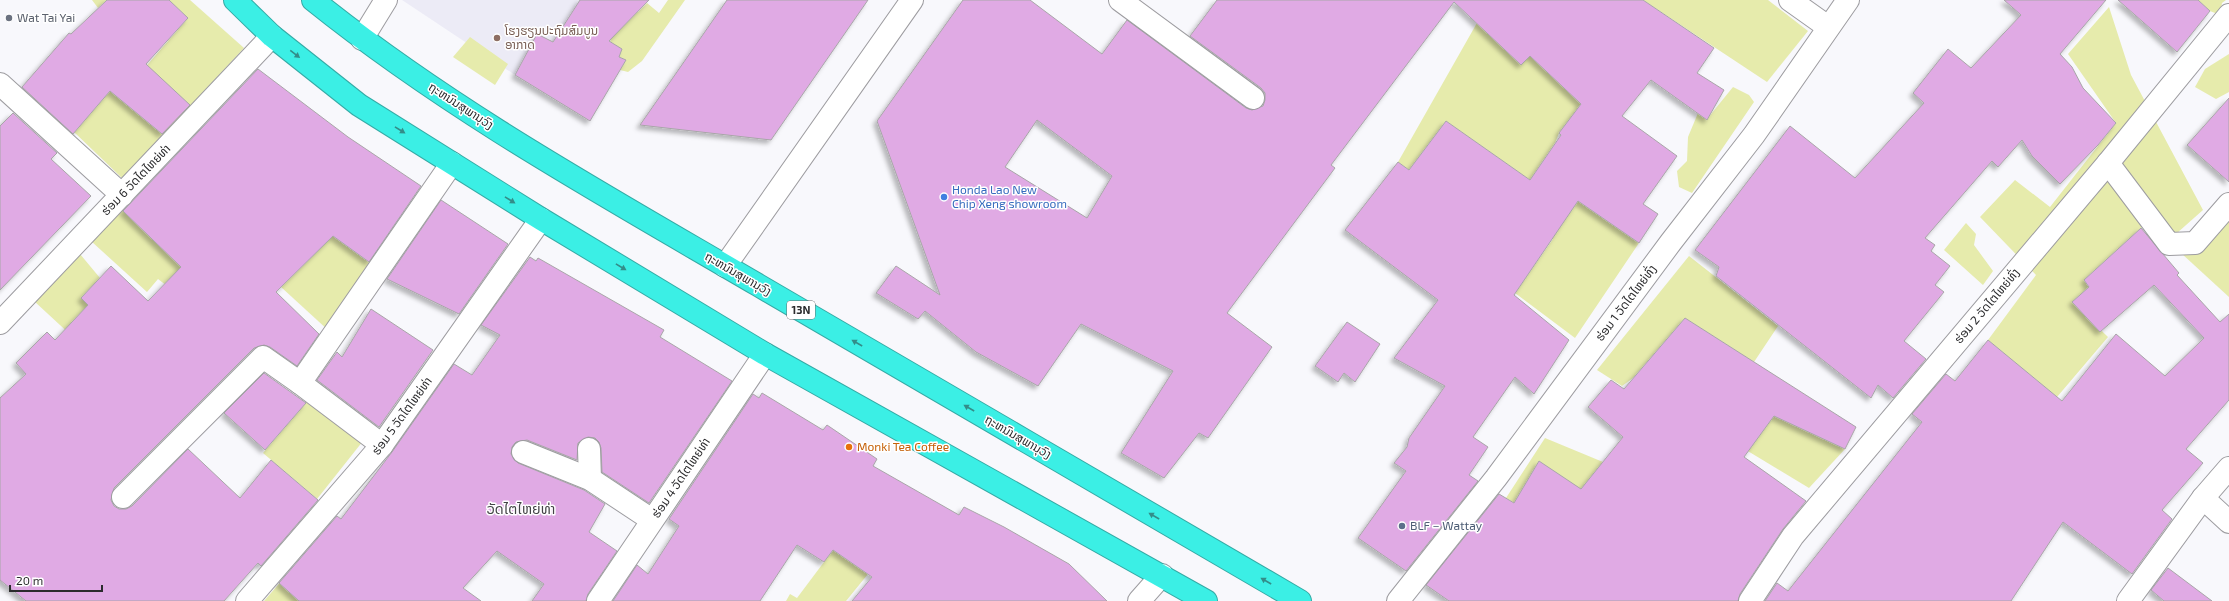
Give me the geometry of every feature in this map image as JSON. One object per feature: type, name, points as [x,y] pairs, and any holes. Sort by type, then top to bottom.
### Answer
[{"type":"highway","points":[[235,0],[272,36],[359,105],[541,219],[765,354],[1206,601]]},
{"type":"highway","name":"ຖະຫນົນສຸພານຸວົງ","points":[[313,0],[362,39],[441,94],[569,175],[1300,601]]},
{"type":"street","points":[[362,39],[386,0]]},
{"type":"street","points":[[725,266],[912,0]]},
{"type":"street","points":[[1120,0],[1253,98]]},
{"type":"street","points":[[1790,0],[1828,27]]},
{"type":"street","name":"ຮ່ອມ 1 ວັດໄຕໄຫຍ່ທົ່ງ","points":[[1398,601],[1496,478],[1666,248],[1754,135],[1848,0]]},
{"type":"street","name":"ຮ່ອມ 2 ວັດໄຕໄຫຍ່ທົ່ງ","points":[[1750,601],[1793,536],[2108,163],[2229,14]]},
{"type":"street","name":"ຮ່ອມ 6 ວັດໄຕໄຫຍ່ທ່າ","points":[[0,323],[272,36]]},
{"type":"street","points":[[0,84],[122,195]]},
{"type":"street","points":[[300,383],[452,163]]},
{"type":"street","points":[[2108,163],[2169,244],[2195,243],[2229,204]]},
{"type":"street","name":"ຮ່ອມ 5 ວັດໄຕໄຫຍ່ທ່າ","points":[[247,601],[382,445],[541,219]]},
{"type":"street","name":"ຮ່ອມ 4 ວັດໄຕໄຫຍ່ທ່າ","points":[[598,601],[765,354]]},
{"type":"street","points":[[123,496],[263,357],[382,445]]},
{"type":"street","points":[[589,449],[590,479]]},
{"type":"street","points":[[523,452],[590,479],[652,520]]},
{"type":"street","points":[[2128,601],[2202,498],[2229,468]]},
{"type":"street","points":[[2202,498],[2229,522]]},
{"type":"street","points":[[1139,601],[1162,575]]},
{"type":"shaded area","name":"ໂຮງຮຽນປະຖົມສົມບູນ ອາກາດ","points":[[402,0],[622,0],[574,10],[553,42],[537,34],[515,75]]},
{"type":"green space","points":[[92,0],[107,0],[98,8]]},
{"type":"green space","points":[[169,0],[190,0],[244,48],[123,179],[74,132],[112,88],[122,94],[188,18]]},
{"type":"green space","points":[[668,0],[685,0],[642,61],[628,72],[620,70],[626,60],[619,57],[622,49],[610,42],[625,2],[638,12],[647,3],[659,13]]},
{"type":"green space","points":[[1490,0],[1530,56],[1553,77],[1607,72],[1559,133],[1555,143],[1530,180],[1446,121],[1409,170],[1398,162]]},
{"type":"green space","points":[[1643,0],[1768,0],[1808,31],[1767,82]]},
{"type":"green space","points":[[2198,0],[2226,0],[2222,3],[2220,15],[2210,11]]},
{"type":"green space","points":[[2109,7],[2131,75],[2203,210],[2159,249],[2142,227],[2084,280],[2089,287],[2072,302],[2108,337],[2057,397],[1988,340],[2036,275],[1980,217],[2015,180],[2050,207],[2116,123],[2068,54]]},
{"type":"green space","points":[[470,37],[508,64],[495,85],[453,57]]},
{"type":"green space","points":[[2229,54],[2229,92],[2216,99],[2195,87],[2205,69]]},
{"type":"green space","points":[[1733,87],[1749,95],[1754,102],[1692,193],[1679,187],[1677,171],[1687,161],[1688,137],[1698,113],[1707,119]]},
{"type":"green space","points":[[1565,192],[1639,243],[1575,338],[1515,293],[1553,239],[1539,229]]},
{"type":"green space","points":[[2229,205],[2229,297],[2181,253]]},
{"type":"green space","points":[[122,210],[197,281],[184,299],[158,279],[147,292],[91,241]]},
{"type":"green space","points":[[1966,223],[1976,234],[1974,245],[1993,271],[1983,285],[1944,250]]},
{"type":"green space","points":[[333,236],[374,266],[329,331],[281,287]]},
{"type":"green space","points":[[80,254],[100,278],[81,298],[88,305],[87,350],[34,301]]},
{"type":"green space","points":[[1689,256],[1778,326],[1754,362],[1685,318],[1633,378],[1622,386],[1597,370]]},
{"type":"green space","points":[[1731,396],[1845,449],[1809,488],[1713,430]]},
{"type":"green space","points":[[309,399],[363,441],[317,499],[263,453]]},
{"type":"green space","points":[[1545,438],[1603,462],[1589,519],[1558,474],[1539,461],[1514,503],[1506,498]]},
{"type":"green space","points":[[833,550],[868,574],[846,601],[786,601],[790,594],[797,598]]},
{"type":"green space","points":[[303,556],[299,601],[264,601]]},
{"type":"building","points":[[107,0],[169,0],[188,18],[146,64],[190,105],[162,134],[110,91],[73,134],[22,87],[69,33],[71,34]]},
{"type":"building","points":[[580,0],[649,0],[609,41],[622,49],[619,57],[626,60],[590,121],[515,75],[537,34],[553,42]]},
{"type":"building","points":[[727,0],[868,0],[771,140],[640,125]]},
{"type":"building","points":[[963,0],[1030,0],[1102,54],[1127,20],[1246,108],[1252,110],[1263,106],[1265,93],[1261,88],[1190,36],[1217,0],[1643,0],[1714,48],[1697,73],[1724,90],[1707,120],[1651,80],[1622,116],[1677,156],[1643,204],[1658,214],[1639,243],[1578,201],[1514,295],[1569,340],[1534,394],[1515,377],[1473,437],[1488,447],[1469,475],[1478,481],[1406,571],[1358,538],[1406,471],[1394,463],[1407,447],[1409,438],[1445,386],[1394,358],[1438,300],[1345,230],[1398,162],[1409,170],[1446,121],[1530,180],[1561,135],[1559,133],[1581,104],[1530,56],[1521,65],[1454,2],[1331,165],[1335,168],[1227,313],[1272,347],[1208,438],[1199,433],[1164,478],[1121,453],[1173,371],[1081,324],[1038,386],[976,352],[925,311],[918,319],[876,293],[896,266],[940,295],[877,121]],"holes":[[[1037,120],[1112,176],[1087,218],[1005,167]]]},
{"type":"building","points":[[2004,0],[2106,0],[2060,54],[2072,67],[2083,88],[2116,123],[2098,145],[2060,184],[2032,156],[2022,140],[1998,167],[1992,161],[1925,238],[1935,245],[1931,251],[1950,266],[1935,285],[1944,292],[1904,341],[1926,359],[1893,398],[1878,385],[1871,398],[1716,276],[1719,267],[1695,250],[1790,126],[1855,178],[1924,103],[1913,93],[1948,49],[1971,68],[2021,15]]},
{"type":"building","points":[[2118,0],[2198,0],[2210,11],[2177,52]]},
{"type":"building","points":[[258,69],[348,137],[421,186],[369,262],[333,236],[276,292],[319,334],[297,366],[270,347],[264,345],[254,348],[114,488],[111,500],[114,506],[119,509],[126,509],[132,506],[188,449],[240,498],[271,460],[318,500],[261,566],[258,563],[224,601],[26,601],[0,580],[0,398],[26,374],[16,363],[47,332],[55,340],[88,305],[81,298],[111,266],[148,301],[181,267],[123,211]]},
{"type":"building","points":[[2229,98],[2229,182],[2187,145]]},
{"type":"building","points":[[13,113],[57,153],[51,159],[91,196],[0,290],[0,126]]},
{"type":"building","points":[[441,200],[508,244],[459,314],[387,279]]},
{"type":"building","points":[[2141,228],[2179,273],[2177,275],[2220,322],[2229,314],[2229,400],[2186,449],[2203,463],[2162,510],[2172,519],[2132,574],[2063,522],[2011,601],[1765,601],[1777,583],[1788,591],[1922,422],[1912,414],[1946,374],[1955,381],[1988,340],[2062,401],[2116,334],[2165,376],[2204,338],[2154,285],[2100,332],[2072,302],[2089,287],[2084,280]]},
{"type":"building","points":[[530,257],[536,261],[538,258],[664,330],[660,337],[732,381],[649,503],[602,472],[601,448],[599,442],[595,438],[588,437],[578,443],[577,460],[527,440],[516,442],[512,447],[511,454],[518,463],[584,490],[605,504],[589,532],[617,551],[588,594],[586,601],[532,601],[544,584],[497,551],[463,588],[481,601],[299,601],[279,583],[337,516],[341,519],[392,452],[454,364],[472,375],[500,335],[481,325]]},
{"type":"building","points":[[371,309],[433,350],[379,427],[317,380],[337,352],[342,357]]},
{"type":"building","points":[[1685,318],[1856,427],[1845,449],[1774,416],[1744,457],[1806,501],[1783,529],[1740,594],[1738,601],[1449,601],[1426,585],[1499,494],[1514,503],[1539,461],[1581,489],[1623,437],[1588,407],[1611,380],[1624,389]]},
{"type":"building","points":[[1347,322],[1380,344],[1355,382],[1344,373],[1338,382],[1315,366]]},
{"type":"building","points":[[264,373],[306,403],[265,450],[224,413]]},
{"type":"building","points":[[762,393],[823,430],[827,425],[877,459],[873,466],[959,515],[964,507],[1004,527],[1069,564],[1107,601],[852,601],[872,577],[833,550],[824,562],[797,545],[760,601],[613,601],[637,565],[648,574],[679,526],[669,519],[753,394],[759,398]]},
{"type":"building","points":[[2168,568],[2212,601],[2164,601],[2151,590]]},
{"type":"place","name":"Wat Tai Yai","points":[[9,18]]},
{"type":"place","name":"ໂຮງຮຽນປະຖົມສົມບູນ ອາກາດ","points":[[497,38]]},
{"type":"place","name":"Honda Lao New Chip Xeng showroom","points":[[944,197]]},
{"type":"place","name":"Monki Tea Coffee","points":[[849,447]]},
{"type":"place","name":"BLF – Wattay","points":[[1402,526]]},
{"type":"district","name":"ວັດໄຕໄຫຍ່ທ່າ","points":[[521,509]]}]
